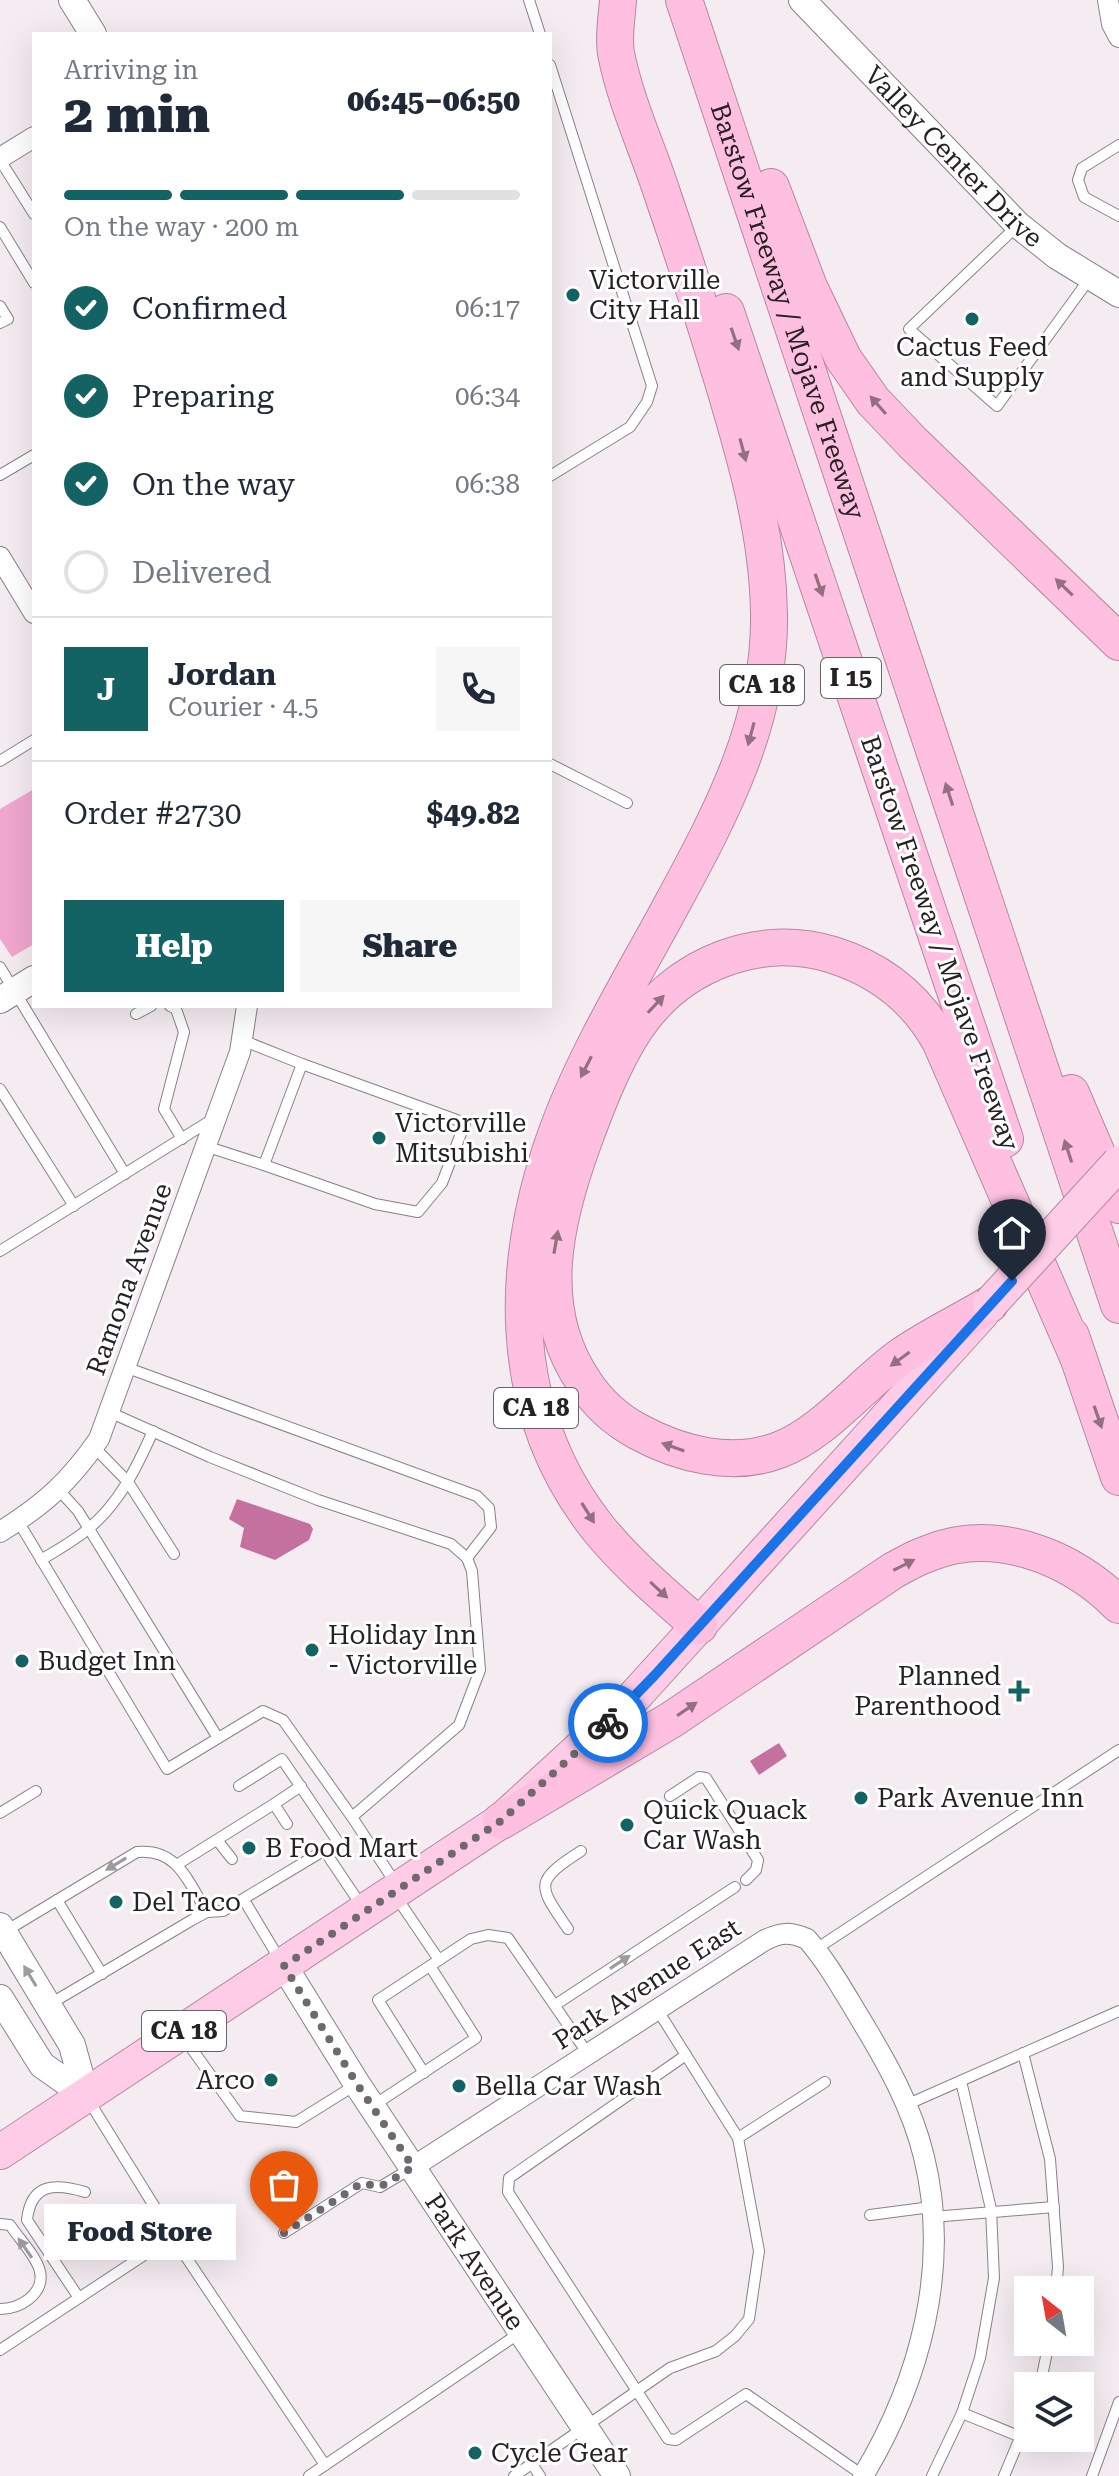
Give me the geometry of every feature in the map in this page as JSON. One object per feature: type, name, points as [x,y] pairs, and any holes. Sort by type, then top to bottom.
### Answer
[{"type":"highway","name":"Barstow Freeway / Mojave Freeway","points":[[619,0],[922,886],[1119,1477]]},
{"type":"highway","name":"CA 18","points":[[619,0],[615,50],[703,318],[749,475],[766,562],[770,618],[756,715],[735,780],[702,849],[587,1064],[554,1142],[540,1188],[530,1238],[524,1343],[538,1416],[561,1469],[588,1514],[619,1553],[699,1626]]},
{"type":"highway","name":"Barstow Freeway / Mojave Freeway","points":[[685,0],[1119,1305]]},
{"type":"highway","points":[[685,0],[763,166],[809,287],[843,358],[873,401],[913,443],[1119,642]]},
{"type":"highway","points":[[974,868],[1119,1205]]},
{"type":"highway","points":[[1078,1357],[940,1041],[923,1013],[898,988],[864,966],[825,953],[784,947],[742,952],[705,966],[674,987],[651,1008],[619,1057],[590,1122],[566,1199],[554,1251],[552,1276],[557,1319],[568,1355],[588,1389],[614,1417],[655,1441],[701,1455],[747,1457],[777,1451],[805,1436],[900,1357],[990,1304],[1119,1163]]},
{"type":"highway","name":"CA 18","points":[[0,2152],[501,1821],[624,1708],[990,1304]]},
{"type":"highway","points":[[501,1821],[671,1720],[894,1570],[929,1553],[966,1544],[1004,1543],[1046,1556],[1077,1571],[1119,1605]]},
{"type":"street","points":[[72,0],[92,32]]},
{"type":"street","name":"Valley Center Drive","points":[[802,0],[1018,225],[1057,256],[1119,294]]},
{"type":"street","points":[[1108,0],[1112,24],[1119,37]]},
{"type":"street","points":[[0,159],[32,138]]},
{"type":"street","points":[[0,557],[32,610]]},
{"type":"street","name":"Ramona Avenue","points":[[9,1527],[44,1504],[74,1474],[94,1447],[242,1040],[247,1008]]},
{"type":"street","points":[[2,1929],[72,2045],[86,2096]]},
{"type":"street","name":"Park Avenue East","points":[[413,2167],[765,1940],[780,1933],[792,1933],[807,1939],[816,1949]]},
{"type":"street","points":[[816,1949],[892,2072],[924,2156],[932,2212],[930,2301],[913,2372],[885,2438],[863,2476]]},
{"type":"street","name":"Park Avenue","points":[[284,1966],[357,2084],[617,2476]]},
{"type":"street","points":[[0,1998],[42,2065],[86,2096]]},
{"type":"lane","points":[[529,0],[539,32]]},
{"type":"lane","points":[[552,71],[652,386],[647,402],[630,427],[552,475]]},
{"type":"lane","points":[[1119,145],[1082,168],[1078,180],[1084,197],[1119,216]]},
{"type":"lane","points":[[0,159],[32,211]]},
{"type":"lane","points":[[1018,225],[909,329],[997,406],[1091,277]]},
{"type":"lane","points":[[0,227],[32,280]]},
{"type":"lane","points":[[0,306],[8,319],[0,323]]},
{"type":"lane","points":[[0,475],[32,456]]},
{"type":"lane","points":[[0,761],[32,741]]},
{"type":"lane","points":[[552,765],[627,803]]},
{"type":"lane","points":[[0,967],[125,1174]]},
{"type":"lane","points":[[136,1014],[147,1008]]},
{"type":"lane","points":[[174,1008],[184,1032],[164,1109],[182,1139]]},
{"type":"lane","points":[[205,1146],[375,1204],[418,1212],[442,1183],[465,1123],[242,1040]]},
{"type":"lane","points":[[264,1165],[302,1064]]},
{"type":"lane","points":[[0,1089],[74,1206]]},
{"type":"lane","points":[[0,1251],[214,1118]]},
{"type":"lane","points":[[125,1367],[477,1496],[489,1508],[492,1521],[491,1527],[467,1558]]},
{"type":"lane","points":[[109,1412],[318,1500],[451,1544],[467,1558],[472,1571],[480,1670],[459,1725],[352,1817]]},
{"type":"lane","points":[[41,1560],[89,1529],[117,1499],[153,1431]]},
{"type":"lane","points":[[94,1447],[128,1482],[174,1554]]},
{"type":"lane","points":[[58,1489],[89,1529],[218,1738]]},
{"type":"lane","points":[[9,1527],[41,1560],[167,1769],[263,1711],[283,1720],[352,1817],[387,1898],[435,1963],[476,2038],[372,2106]]},
{"type":"lane","points":[[816,1949],[1119,1750]]},
{"type":"lane","points":[[48,2005],[207,1912],[223,1911],[244,1900],[338,1842],[282,1759],[239,1786]]},
{"type":"lane","points":[[670,1796],[699,1777],[706,1778],[758,1860],[756,1870],[746,1880]]},
{"type":"lane","points":[[178,1864],[301,1786]]},
{"type":"lane","points":[[0,1813],[36,1791]]},
{"type":"lane","points":[[274,1804],[287,1824]]},
{"type":"lane","points":[[217,1840],[232,1859]]},
{"type":"lane","points":[[302,1847],[310,1859]]},
{"type":"lane","points":[[2,1929],[137,1852],[155,1850],[178,1864],[207,1912]]},
{"type":"lane","points":[[324,1850],[387,1898]]},
{"type":"lane","points":[[568,1929],[546,1897],[544,1886],[554,1868],[581,1851]]},
{"type":"lane","points":[[248,1882],[255,1893]]},
{"type":"lane","points":[[555,2005],[735,1887]]},
{"type":"lane","points":[[57,1900],[102,1974]]},
{"type":"lane","points":[[244,1900],[284,1966]]},
{"type":"lane","points":[[424,2073],[378,2000],[471,1939],[488,1935],[508,1938],[588,2054]]},
{"type":"lane","points":[[514,2476],[670,2368],[716,2351],[735,2336],[749,2319],[759,2251],[738,2138],[657,2009]]},
{"type":"lane","points":[[906,2105],[1119,2011]]},
{"type":"lane","points":[[181,2033],[240,2116],[296,2122],[357,2084]]},
{"type":"lane","points":[[1023,2053],[1050,2159],[1057,2276]]},
{"type":"lane","points":[[686,2055],[509,2178],[508,2192],[668,2439],[672,2440],[746,2394],[863,2476]]},
{"type":"lane","points":[[932,2476],[962,2413],[980,2358],[994,2278],[992,2213],[961,2081]]},
{"type":"lane","points":[[738,2138],[825,2082]]},
{"type":"lane","points":[[86,2096],[173,2236],[325,2465]]},
{"type":"lane","points":[[284,2233],[362,2183],[380,2187],[413,2167]]},
{"type":"lane","points":[[79,2298],[27,2220],[28,2204],[44,2188],[58,2185],[85,2192]]},
{"type":"lane","points":[[870,2215],[992,2213],[1054,2207]]},
{"type":"lane","points":[[0,2224],[10,2225],[43,2278],[39,2291],[23,2304],[0,2309]]},
{"type":"lane","points":[[0,2350],[173,2236]]},
{"type":"lane","points":[[309,2476],[523,2331]]},
{"type":"lane","points":[[1092,2476],[1119,2402]]},
{"type":"lane","points":[[962,2413],[1014,2434]]},
{"type":"lane","points":[[1004,2476],[1014,2452]]},
{"type":"lane","points":[[532,2464],[540,2476]]},
{"type":"shaded area","points":[[32,790],[32,945],[12,957],[0,939],[0,809]]},
{"type":"shaded area","points":[[237,1499],[310,1524],[313,1529],[309,1540],[275,1560],[240,1547],[244,1528],[229,1519]]},
{"type":"shaded area","points":[[779,1743],[787,1756],[759,1775],[750,1761]]},
{"type":"way so far","points":[[284,2233],[362,2183],[380,2187],[413,2167],[284,1966],[501,1821],[608,1723]]},
{"type":"place","name":"Victorville City Hall","points":[[573,295]]},
{"type":"place","name":"Cactus Feed and Supply","points":[[972,319]]},
{"type":"place","name":"Victorville Mitsubishi","points":[[379,1138]]},
{"type":"place","name":"Holiday Inn - Victorville","points":[[312,1650]]},
{"type":"place","name":"Budget Inn","points":[[22,1661]]},
{"type":"place","name":"Planned Parenthood","points":[[1019,1691]]},
{"type":"place","name":"Park Avenue Inn","points":[[861,1798]]},
{"type":"place","name":"Quick Quack Car Wash","points":[[627,1825]]},
{"type":"place","name":"B Food Mart","points":[[249,1848]]},
{"type":"place","name":"Del Taco","points":[[116,1902]]},
{"type":"place","name":"Arco","points":[[271,2080]]},
{"type":"place","name":"Bella Car Wash","points":[[459,2086]]},
{"type":"place","name":"Food Store","points":[[284,2233]]},
{"type":"place","name":"Cycle Gear","points":[[475,2453]]},
{"type":"route","points":[[608,1723],[1012,1281]]}]
